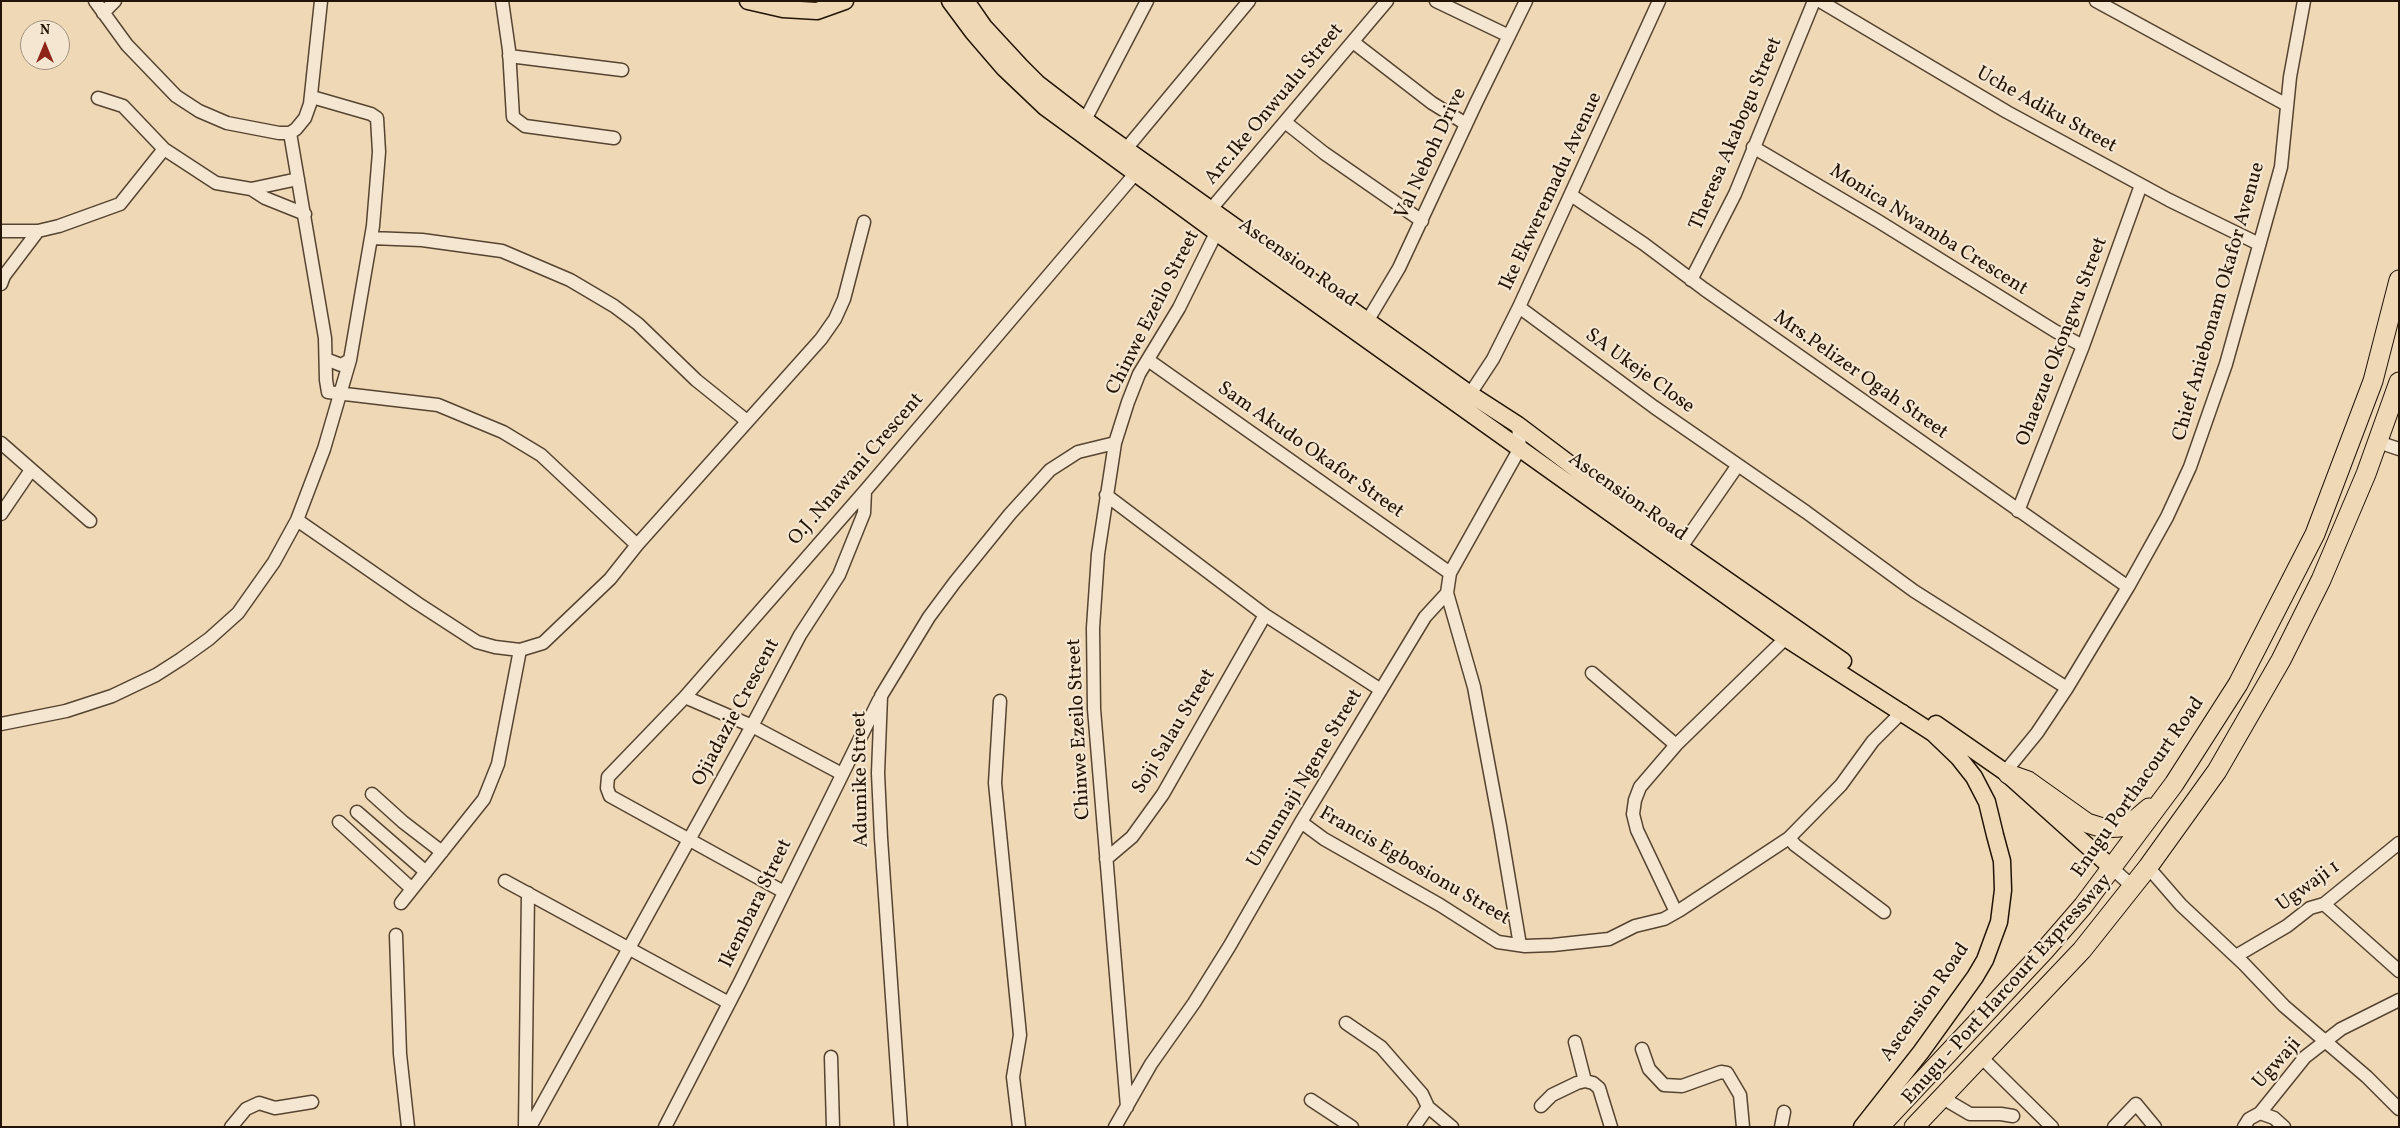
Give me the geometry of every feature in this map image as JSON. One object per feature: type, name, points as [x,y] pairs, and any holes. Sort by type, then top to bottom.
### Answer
[{"type":"highway","name":"Enugu Porthacourt Road","points":[[1879,1127],[2044,951],[2112,868],[2168,793],[2238,684],[2315,534],[2373,380],[2399,280]]},
{"type":"highway","name":"Enugu - Port Harcourt Expressway","points":[[1914,1127],[2082,950],[2148,868],[2216,771],[2281,660],[2321,580],[2378,442],[2399,382]]},
{"type":"highway","points":[[2006,773],[2028,781],[2088,823],[2104,828],[2120,827],[2136,819],[2168,793]]},
{"type":"main road","points":[[752,2],[783,9],[817,11],[845,1]]},
{"type":"main road","name":"Ascension Road","points":[[950,1],[973,32],[1016,80],[1045,107],[1121,154],[1206,215],[1520,448],[1678,552],[1933,732],[1959,758],[1974,778],[1986,802],[1996,835],[2002,861],[1999,922],[1985,960],[1975,977],[1921,1052],[1862,1127]]},
{"type":"main road","name":"Ascension Road","points":[[966,1],[984,27],[1037,83],[1085,120],[1121,154]]},
{"type":"main road","name":"Ascension Road","points":[[1220,226],[1368,320],[1470,394],[1518,424],[1678,552]]},
{"type":"main road","name":"Ascension Road","points":[[1791,633],[2006,773],[2112,868]]},
{"type":"street","points":[[95,1],[127,45],[176,96],[199,111],[227,123],[261,131],[290,133],[305,118],[312,97],[321,1]]},
{"type":"street","points":[[103,13],[115,1]]},
{"type":"street","points":[[502,1],[509,56],[513,117],[525,126],[614,138]]},
{"type":"street","points":[[1085,120],[1147,1]]},
{"type":"street","points":[[1121,154],[1249,1]]},
{"type":"street","name":"Arc.Ike Onwualu Street","points":[[1206,215],[1387,1]]},
{"type":"street","points":[[1436,1],[1509,36]]},
{"type":"street","name":"Val Neboh Drive","points":[[1368,320],[1400,268],[1466,124],[1526,1]]},
{"type":"street","name":"Ike Ekweremadu Avenue","points":[[1470,394],[1493,359],[1519,307],[1659,1]]},
{"type":"street","name":"Theresa Akabogu Street","points":[[1691,280],[1735,194],[1814,1]]},
{"type":"street","name":"Uche Adiku Street","points":[[1820,1],[2007,112],[2141,185],[2259,244]]},
{"type":"street","points":[[2096,1],[2287,105]]},
{"type":"street","name":"Chief Aniebonam Okafor Avenue","points":[[2006,773],[2037,733],[2067,688],[2128,588],[2167,517],[2200,441],[2226,364],[2280,167],[2287,105],[2304,1]]},
{"type":"street","points":[[1353,42],[1432,103],[1466,124]]},
{"type":"street","points":[[509,56],[622,70]]},
{"type":"street","points":[[1,724],[66,711],[112,696],[156,675],[181,660],[209,639],[238,613],[274,562],[297,520],[324,448],[350,360],[371,238],[378,152],[377,118],[371,114],[312,97]]},
{"type":"street","points":[[98,98],[123,106],[164,149],[216,183],[251,189],[298,179]]},
{"type":"street","points":[[1285,122],[1324,153],[1422,222]]},
{"type":"street","points":[[290,133],[324,330],[326,388],[328,392],[438,405],[503,432],[541,455],[636,545]]},
{"type":"street","name":"Monica Nwamba Crescent","points":[[1753,147],[1878,221],[2040,322],[2083,346]]},
{"type":"street","points":[[1,231],[38,231],[75,221],[120,204],[164,149]]},
{"type":"street","name":"O.J .Nnawani Crescent","points":[[690,839],[610,796],[607,788],[608,777],[685,697],[1140,168]]},
{"type":"street","name":"Ohaezue Okongwu Street","points":[[2018,511],[2083,346],[2141,185]]},
{"type":"street","points":[[251,189],[265,198],[305,214]]},
{"type":"street","name":"Mrs.Pelizer Ogah Street","points":[[1571,195],[1644,244],[1691,280],[2128,588]]},
{"type":"street","points":[[297,520],[466,635],[495,647],[520,650],[543,643],[610,578],[636,545],[821,339],[835,319],[844,299],[864,222]]},
{"type":"street","name":"Chinwe Ezeilo Street","points":[[1127,1107],[1094,709],[1093,637],[1098,554],[1115,443],[1132,392],[1148,360],[1179,308],[1220,226]]},
{"type":"street","points":[[2,278],[24,252],[38,231]]},
{"type":"street","points":[[371,238],[438,242],[502,251],[570,280],[614,306],[638,324],[696,380],[747,421]]},
{"type":"street","name":"SA Ukeje Close","points":[[1519,307],[1654,407],[1914,592],[2067,688]]},
{"type":"street","points":[[326,359],[341,365],[350,360]]},
{"type":"street","name":"Sam Akudo Okafor Street","points":[[1148,360],[1450,573]]},
{"type":"street","points":[[1518,424],[1520,448],[1450,573],[1447,593],[1467,661],[1479,715],[1520,945]]},
{"type":"street","points":[[2378,442],[2399,449]]},
{"type":"street","points":[[1,443],[90,521]]},
{"type":"street","name":"Adumike Street","points":[[901,1127],[881,838],[878,773],[880,696],[929,617],[955,582],[1010,514],[1050,470],[1078,452],[1115,443]]},
{"type":"street","points":[[1678,552],[1738,465]]},
{"type":"street","points":[[1,514],[31,470]]},
{"type":"street","name":"Ojiadazie Crescent","points":[[530,1127],[690,839],[800,635],[839,575],[864,514],[864,491]]},
{"type":"street","points":[[1106,495],[1265,615],[1381,690]]},
{"type":"street","name":"Umunnaji Ngene Street","points":[[1115,1127],[1152,1064],[1194,1003],[1229,947],[1301,822],[1425,617],[1447,593]]},
{"type":"street","name":"Soji Salau Street","points":[[1106,858],[1132,837],[1162,794],[1265,615]]},
{"type":"street","points":[[1676,912],[1637,830],[1634,814],[1635,800],[1640,787],[1676,745],[1791,633]]},
{"type":"street","points":[[401,903],[484,799],[493,780],[498,764],[520,650]]},
{"type":"street","points":[[1592,673],[1676,745]]},
{"type":"street","name":"Ikembara Street","points":[[665,1127],[784,892],[880,696]]},
{"type":"street","points":[[685,697],[752,726],[842,774]]},
{"type":"street","points":[[1000,700],[995,783],[1020,1035],[1013,1077],[1018,1127]]},
{"type":"street","name":"Francis Egbosionu Street","points":[[1301,822],[1380,873],[1440,905],[1475,930],[1498,942],[1520,945],[1553,945],[1609,939],[1635,926],[1659,921],[1676,912],[1789,838],[1841,785],[1873,741],[1902,711]]},
{"type":"street","points":[[372,794],[403,822],[442,852]]},
{"type":"street","points":[[357,812],[426,872]]},
{"type":"street","points":[[339,822],[412,889]]},
{"type":"street","points":[[1789,838],[1794,845],[1884,912]]},
{"type":"street","points":[[690,839],[784,892]]},
{"type":"street","name":"Ugwaji 1","points":[[2236,956],[2287,926],[2310,908],[2324,904],[2399,842]]},
{"type":"street","points":[[2112,868],[2133,887]]},
{"type":"street","points":[[2148,868],[2181,905],[2236,956],[2284,1006],[2367,1077],[2399,1109]]},
{"type":"street","points":[[505,881],[728,1003]]},
{"type":"street","points":[[525,1127],[528,893]]},
{"type":"street","points":[[2324,904],[2399,971]]},
{"type":"street","points":[[396,935],[400,1054],[408,1127]]},
{"type":"street","name":"Ugwaji","points":[[2244,1127],[2254,1115],[2260,1113],[2295,1068],[2324,1042],[2341,1030],[2399,1000]]},
{"type":"street","points":[[1346,1023],[1381,1047],[1422,1094],[1428,1107],[1452,1127]]},
{"type":"street","points":[[1575,1042],[1585,1081]]},
{"type":"street","points":[[1642,1048],[1649,1069],[1664,1085],[1682,1086],[1727,1072],[1740,1095],[1743,1127]]},
{"type":"street","points":[[1980,1056],[2052,1127]]},
{"type":"street","points":[[831,1058],[833,1127]]},
{"type":"street","points":[[1540,1106],[1552,1095],[1585,1081],[1599,1088],[1611,1127]]},
{"type":"street","points":[[1941,1097],[1970,1114],[2013,1116]]},
{"type":"street","points":[[1311,1100],[1352,1127]]},
{"type":"street","points":[[231,1127],[246,1109],[259,1103],[275,1108],[312,1102]]},
{"type":"street","points":[[2114,1127],[2136,1104],[2155,1127]]},
{"type":"street","points":[[1414,1127],[1428,1107]]},
{"type":"street","points":[[1781,1127],[1784,1112]]},
{"type":"street","points":[[2260,1113],[2274,1118],[2284,1127]]}]
